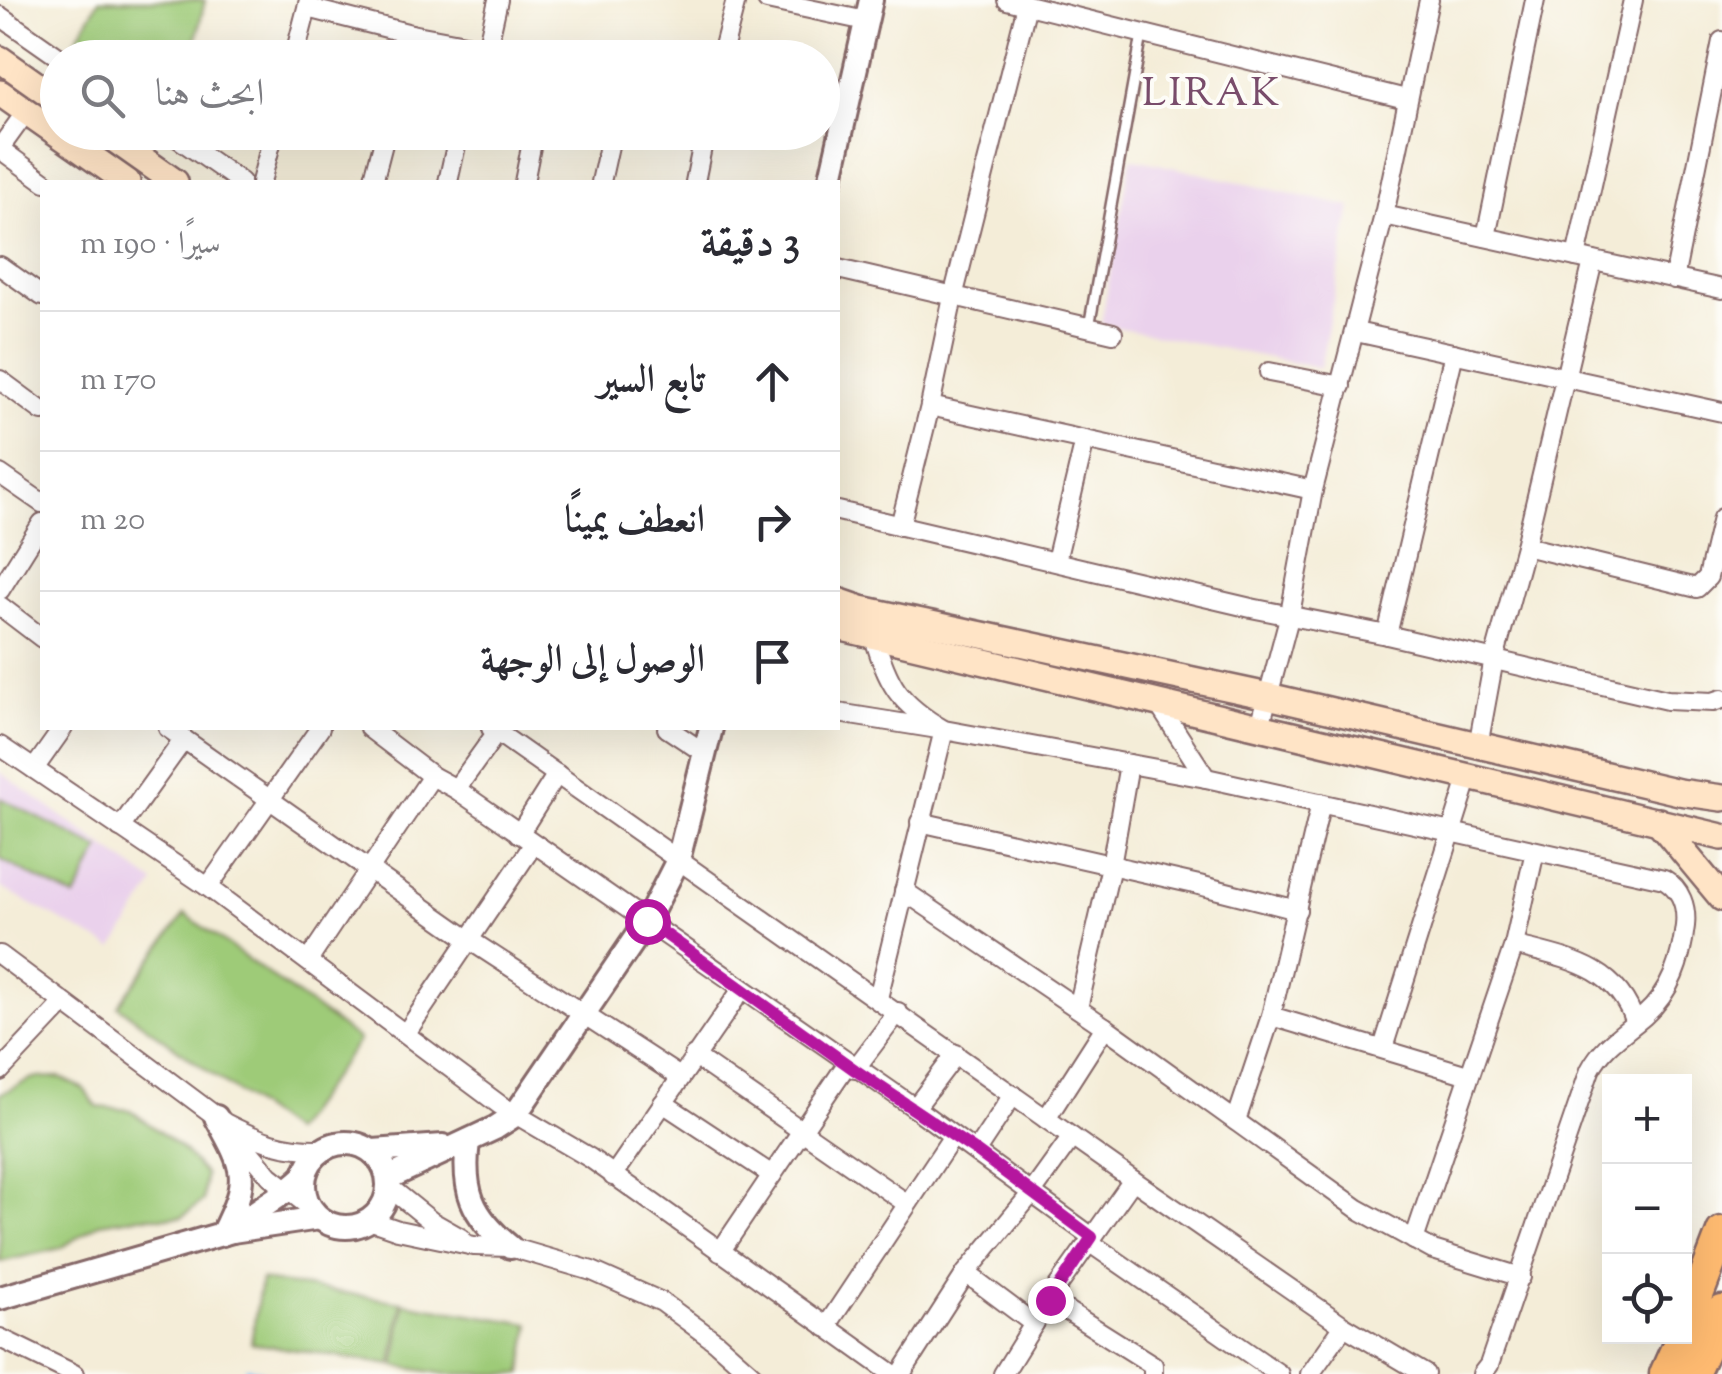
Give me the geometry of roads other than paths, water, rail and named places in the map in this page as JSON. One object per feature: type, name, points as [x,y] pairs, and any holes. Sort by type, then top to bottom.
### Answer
[{"type":"highway","points":[[1692,1310],[1722,1232]]},
{"type":"highway","points":[[1693,1374],[1722,1311]]},
{"type":"highway","points":[[1665,1374],[1678,1344]]},
{"type":"main road","points":[[0,59],[40,87]]},
{"type":"main road","points":[[0,93],[40,122]]},
{"type":"main road","points":[[81,150],[125,180]]},
{"type":"main road","points":[[130,150],[172,180]]},
{"type":"main road","points":[[840,601],[1680,792],[1722,798]]},
{"type":"main road","points":[[840,626],[1722,836]]},
{"type":"main road","points":[[1680,792],[1696,784],[1722,782]]},
{"type":"main road","points":[[1658,820],[1722,898]]},
{"type":"street","points":[[483,40],[498,0]]},
{"type":"street","points":[[726,40],[736,0]]},
{"type":"street","points":[[766,0],[869,10],[840,138]]},
{"type":"street","points":[[1007,0],[1406,99]]},
{"type":"street","points":[[1260,726],[1290,614],[1313,490],[1384,215],[1429,0]]},
{"type":"street","points":[[1486,236],[1535,0]]},
{"type":"street","points":[[1478,746],[1494,659],[1564,376],[1632,0]]},
{"type":"street","points":[[299,40],[308,4],[435,40]]},
{"type":"street","points":[[900,526],[1027,5]]},
{"type":"street","points":[[0,16],[40,44]]},
{"type":"street","points":[[410,40],[411,34]]},
{"type":"street","points":[[1674,279],[1722,41]]},
{"type":"street","points":[[26,112],[0,148],[43,180]]},
{"type":"street","points":[[195,150],[238,180]]},
{"type":"street","points":[[262,180],[269,150]]},
{"type":"street","points":[[374,180],[381,150]]},
{"type":"street","points":[[448,180],[455,150]]},
{"type":"street","points":[[524,180],[530,150]]},
{"type":"street","points":[[600,180],[608,150]]},
{"type":"street","points":[[694,180],[700,150]]},
{"type":"street","points":[[830,180],[837,150]]},
{"type":"street","points":[[1384,215],[1722,289]]},
{"type":"street","points":[[0,266],[40,295]]},
{"type":"street","points":[[840,269],[1114,333]]},
{"type":"street","points":[[1356,332],[1722,412]]},
{"type":"street","points":[[1387,635],[1454,354]]},
{"type":"street","points":[[1269,372],[1340,386]]},
{"type":"street","points":[[0,380],[40,410]]},
{"type":"street","points":[[930,406],[1313,490]]},
{"type":"street","points":[[1056,561],[1085,440]]},
{"type":"street","points":[[0,474],[40,502]]},
{"type":"street","points":[[840,511],[1667,700],[1714,702],[1722,698]]},
{"type":"street","points":[[1524,546],[1697,588],[1708,578],[1722,518]]},
{"type":"street","points":[[0,590],[40,526]]},
{"type":"street","points":[[0,606],[40,636]]},
{"type":"street","points":[[874,634],[883,668],[896,693],[920,716],[944,730]]},
{"type":"street","points":[[1157,702],[1206,778]]},
{"type":"street","points":[[840,713],[1206,778],[1664,879],[1677,890],[1686,916],[1682,954],[1662,996],[1608,1043],[1590,1070],[1521,1277],[1489,1365],[1482,1374]]},
{"type":"street","points":[[34,770],[62,730]]},
{"type":"street","points":[[171,730],[471,940],[680,1077]]},
{"type":"street","points":[[208,888],[319,730]]},
{"type":"street","points":[[373,730],[432,776],[976,1151],[1091,1240],[1278,1374]]},
{"type":"street","points":[[456,790],[494,730],[1344,1326],[1425,1374]]},
{"type":"street","points":[[670,730],[706,754]]},
{"type":"street","points":[[388,1183],[515,1115],[647,921],[678,860],[711,730]]},
{"type":"street","points":[[878,998],[944,730]]},
{"type":"street","points":[[120,828],[184,739]]},
{"type":"street","points":[[0,746],[208,888],[515,1115],[565,1141],[893,1374]]},
{"type":"street","points":[[1078,1008],[1111,866],[1129,764]]},
{"type":"street","points":[[406,1033],[471,940],[557,774]]},
{"type":"street","points":[[308,961],[432,776]]},
{"type":"street","points":[[1382,1048],[1469,776]]},
{"type":"street","points":[[1236,1120],[1271,1016],[1322,803]]},
{"type":"street","points":[[920,822],[1298,910]]},
{"type":"street","points":[[1414,1240],[1514,945],[1535,850]]},
{"type":"street","points":[[904,891],[1078,1008],[1358,1209],[1433,1250],[1521,1277]]},
{"type":"street","points":[[1514,945],[1568,960],[1610,980],[1624,996],[1635,1023]]},
{"type":"street","points":[[0,955],[220,1120],[252,1138],[291,1150],[348,1142],[373,1152],[464,1143]]},
{"type":"street","points":[[613,1176],[742,989]]},
{"type":"street","points":[[0,1071],[64,1004]]},
{"type":"street","points":[[720,1252],[802,1130],[898,1012]]},
{"type":"street","points":[[1271,1016],[1468,1075]]},
{"type":"street","points":[[1046,1118],[1105,1027]]},
{"type":"street","points":[[915,1108],[956,1054]]},
{"type":"street","points":[[694,1056],[906,1203]]},
{"type":"street","points":[[976,1151],[1013,1094]]},
{"type":"street","points":[[662,1103],[772,1176]]},
{"type":"street","points":[[220,1120],[287,1193],[344,1228],[369,1220],[386,1200],[386,1168],[373,1152]]},
{"type":"street","points":[[220,1120],[243,1174],[227,1233]]},
{"type":"street","points":[[826,1327],[953,1136]]},
{"type":"street","points":[[901,1374],[966,1272],[1072,1137]]},
{"type":"street","points":[[464,1143],[468,1194],[494,1234],[510,1247]]},
{"type":"street","points":[[227,1233],[287,1193],[323,1148]]},
{"type":"street","points":[[304,1176],[303,1187],[315,1213]]},
{"type":"street","points":[[1003,1374],[1133,1180]]},
{"type":"street","points":[[388,1183],[432,1221],[474,1246]]},
{"type":"street","points":[[0,1298],[227,1233],[315,1213]]},
{"type":"street","points":[[369,1220],[474,1246],[510,1247],[592,1271],[662,1302],[752,1374]]},
{"type":"street","points":[[966,1272],[1034,1324]]},
{"type":"street","points":[[1050,1300],[1153,1365],[1153,1374]]},
{"type":"street","points":[[1310,1374],[1344,1326]]},
{"type":"street","points":[[0,1338],[43,1367],[74,1374]]},
{"type":"lane","points":[[1090,327],[1143,32]]},
{"type":"waterway","points":[[248,1369],[263,1374]]},
{"type":"district","name":"LIRAK","points":[[1212,91]]}]
